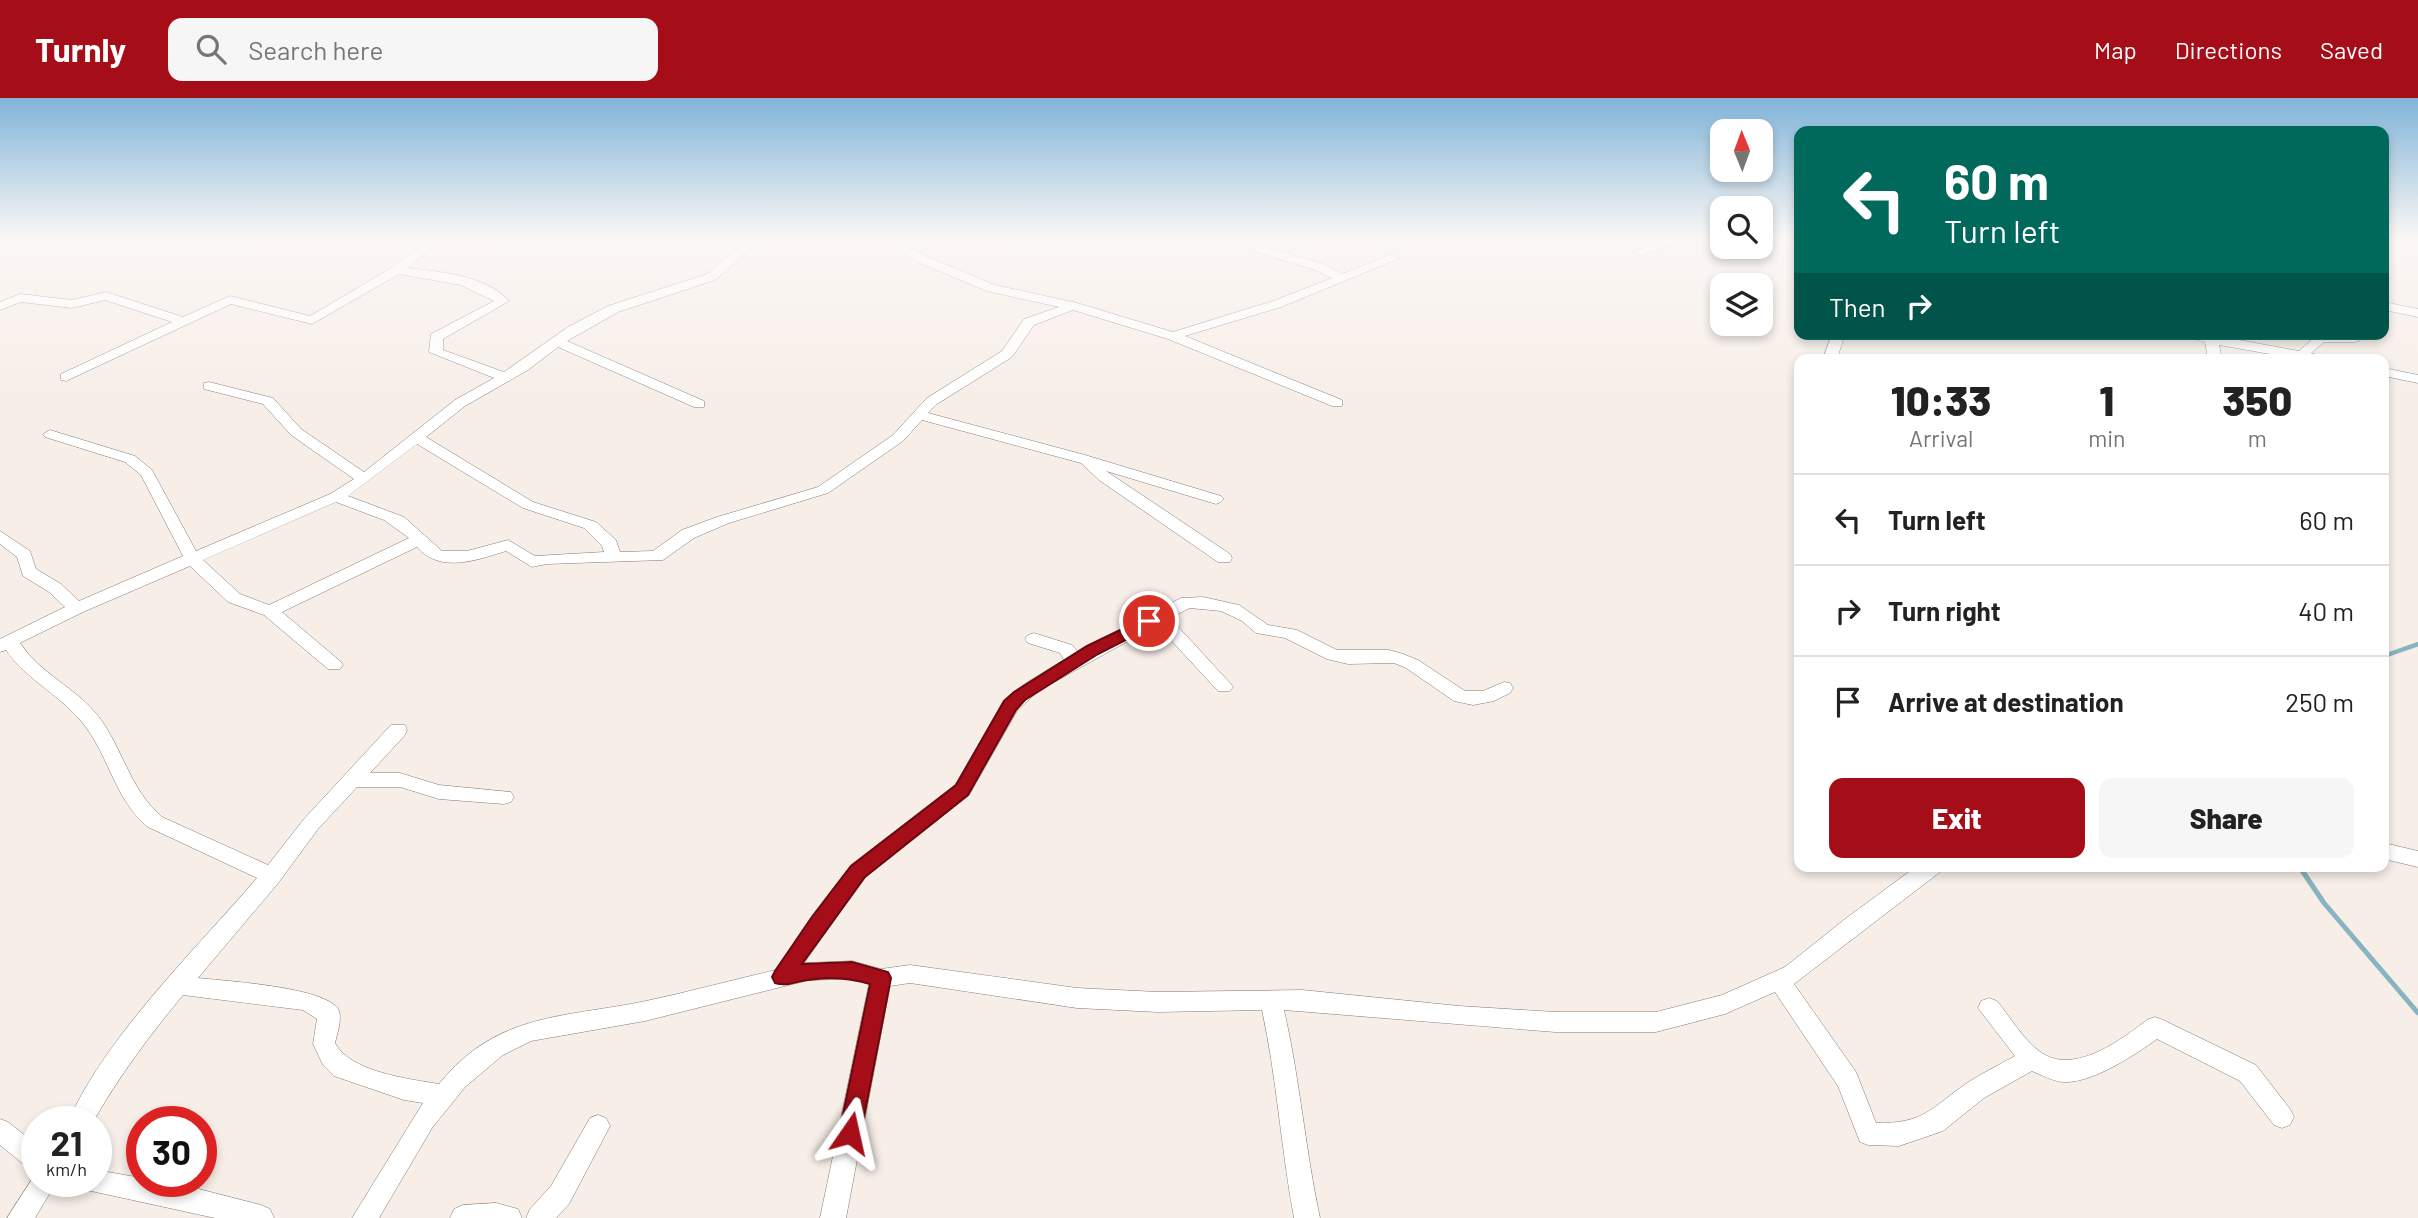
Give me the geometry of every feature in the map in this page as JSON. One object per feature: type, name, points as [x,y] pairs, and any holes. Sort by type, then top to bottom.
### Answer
[{"type":"street","points":[[66,377],[230,300],[312,320],[359,292]]},
{"type":"street","points":[[492,292],[503,301],[436,337],[436,352],[505,377]]},
{"type":"street","points":[[272,876],[155,822],[141,812],[93,722],[24,664],[5,644],[77,608],[335,496],[364,478],[460,403],[558,342],[613,309],[664,292]]},
{"type":"street","points":[[1010,292],[1073,306],[1173,335],[1337,403]]},
{"type":"street","points":[[1173,335],[1308,292]]},
{"type":"street","points":[[0,306],[20,298],[72,304],[106,296],[181,321]]},
{"type":"street","points":[[335,496],[408,526],[430,552],[445,558],[508,545],[532,562],[657,556],[688,534],[723,520],[823,490],[898,438],[932,401],[1007,354],[1030,322],[1073,306]]},
{"type":"street","points":[[2389,307],[2418,313]]},
{"type":"street","points":[[2217,340],[2297,354]]},
{"type":"street","points":[[558,342],[699,404]]},
{"type":"street","points":[[2389,373],[2418,379]]},
{"type":"street","points":[[209,386],[268,401],[296,432],[364,478]]},
{"type":"street","points":[[918,415],[1080,458],[1216,499]]},
{"type":"street","points":[[50,434],[130,459],[148,474],[192,559],[234,598],[270,611],[334,665]]},
{"type":"street","points":[[417,438],[528,506],[590,525],[610,544],[613,558]]},
{"type":"street","points":[[1080,458],[1126,494],[1165,516],[1224,558]]},
{"type":"street","points":[[0,536],[24,555],[29,572],[55,588],[77,608]]},
{"type":"street","points":[[270,611],[418,540]]},
{"type":"street","points":[[782,977],[818,923],[858,871],[962,790],[1010,706],[1032,687],[1079,659],[1187,602],[1217,604],[1247,617],[1265,631],[1287,632],[1335,656],[1380,655],[1399,659],[1460,698],[1489,698],[1504,688]]},
{"type":"street","points":[[1158,615],[1224,687]]},
{"type":"street","points":[[1034,639],[1066,649],[1071,656],[1079,659]]},
{"type":"street","points":[[89,1106],[103,1082],[178,985],[272,876],[311,824],[398,730]]},
{"type":"street","points":[[351,780],[400,780],[439,792],[504,797]]},
{"type":"street","points":[[2389,852],[2418,859]]},
{"type":"street","points":[[365,1218],[424,1120],[457,1079],[495,1048],[527,1032],[645,1012],[809,971],[852,970],[881,978],[910,974],[967,984],[1104,999],[1343,1003],[1555,1023],[1656,1022],[1726,1004],[1793,974],[1852,925],[1925,872]]},
{"type":"street","points":[[833,1218],[881,978]]},
{"type":"street","points":[[1779,980],[1848,1080],[1868,1134],[1899,1135],[1935,1123],[1976,1090],[2031,1059]]},
{"type":"street","points":[[178,985],[307,1002],[329,1014],[324,1044],[331,1058],[342,1069],[404,1089],[445,1096]]},
{"type":"street","points":[[1270,1000],[1283,1054],[1296,1164],[1307,1218]]},
{"type":"street","points":[[1989,1008],[2031,1059],[2063,1072],[2098,1061],[2137,1042],[2155,1027],[2248,1073],[2282,1117]]},
{"type":"street","points":[[539,1218],[560,1195],[598,1126]]},
{"type":"street","points":[[1,1132],[21,1148]]},
{"type":"street","points":[[112,1185],[187,1198],[261,1218]]},
{"type":"street","points":[[20,1218],[34,1197]]},
{"type":"street","points":[[463,1218],[496,1215],[509,1218]]},
{"type":"waterway","points":[[2389,654],[2418,644]]},
{"type":"waterway","points":[[2303,872],[2324,903],[2418,1013]]},
{"type":"route","points":[[850,1133],[881,978],[852,970],[809,971],[782,977],[818,923],[858,871],[962,790],[998,725],[1019,696],[1093,650],[1149,621]]}]
